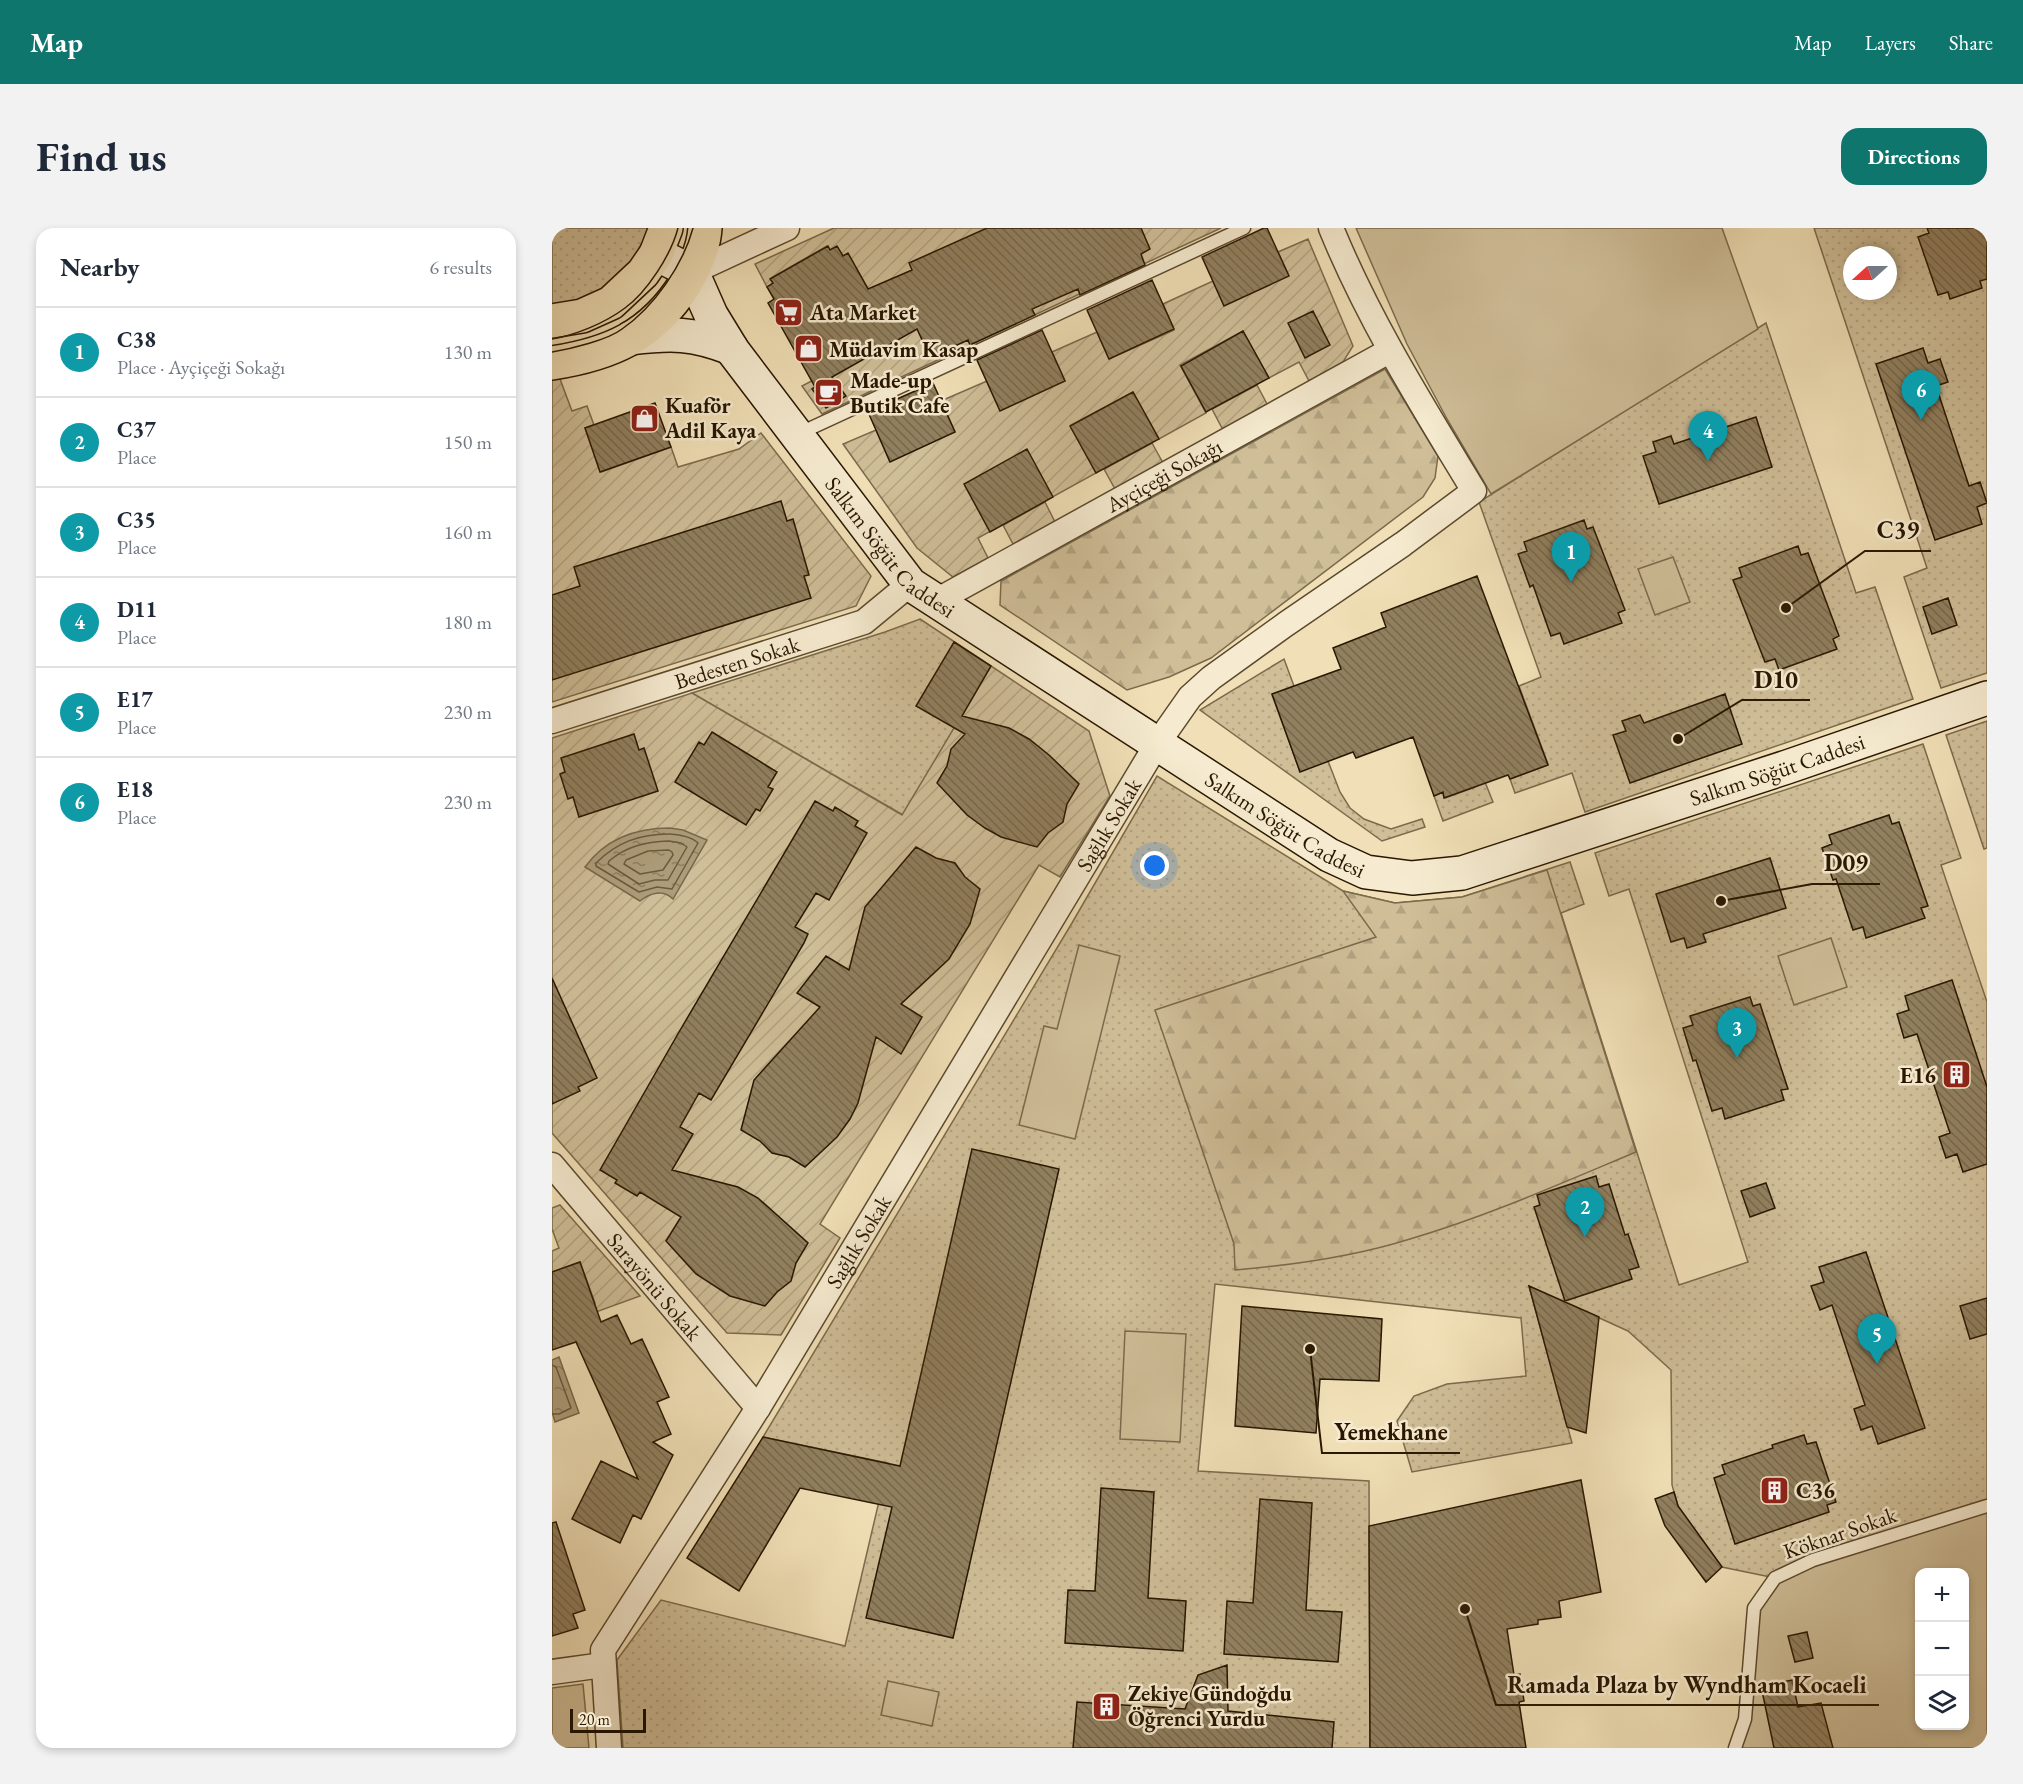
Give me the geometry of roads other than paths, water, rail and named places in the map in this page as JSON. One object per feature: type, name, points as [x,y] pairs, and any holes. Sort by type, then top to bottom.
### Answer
[{"type":"main road","points":[[552,363],[600,353],[639,333],[672,305],[692,272],[704,240],[705,228]]},
{"type":"main road","points":[[552,321],[582,316],[611,303],[643,273],[661,241]]},
{"type":"street","points":[[661,241],[692,272],[787,228]]},
{"type":"street","points":[[1331,228],[1346,265],[1389,351]]},
{"type":"street","name":"Salkım Söğüt Caddesi","points":[[692,272],[711,315],[731,348],[910,584],[1329,855],[1366,872],[1412,878],[1462,873],[1787,767],[1987,698]]},
{"type":"street","points":[[631,338],[684,334],[706,338],[731,348]]},
{"type":"street","name":"Sağlık Sokak","points":[[609,1748],[603,1650],[758,1408],[1157,744],[1190,698],[1211,678],[1403,544],[1474,490],[1389,351]]},
{"type":"street","name":"Ayçiçeği Sokağı","points":[[938,600],[1389,351]]},
{"type":"street","name":"Bedesten Sokak","points":[[552,721],[864,622],[910,584]]},
{"type":"street","name":"Sarayönü Sokak","points":[[552,1165],[758,1408]]},
{"type":"street","points":[[552,1672],[603,1665]]},
{"type":"lane","points":[[796,435],[1244,228]]},
{"type":"lane","name":"Köknar Sokak","points":[[1735,1748],[1745,1719],[1754,1608],[1775,1578],[1813,1560],[1987,1506]]},
{"type":"water","points":[[670,828],[683,830],[707,840],[673,899],[665,894],[656,893],[640,901],[585,867],[593,857],[612,842],[645,830]]},
{"type":"water","points":[[559,1357],[579,1413],[555,1422],[552,1412],[552,1360]]},
{"type":"tram line","points":[[552,339],[590,328],[633,301],[650,283],[664,261],[678,228]]},
{"type":"tram line","points":[[552,352],[608,337],[634,320],[656,297],[675,270],[693,228]]},
{"type":"place","name":"Ata Market","points":[[789,312]]},
{"type":"place","name":"Müdavim Kasap","points":[[808,349]]},
{"type":"place","name":"Made-up Butik Cafe","points":[[829,393]]},
{"type":"place","name":"Kuaför Adil Kaya","points":[[644,418]]},
{"type":"place","name":"E18","points":[[1921,420]]},
{"type":"place","name":"D11","points":[[1708,461]]},
{"type":"place","name":"C38","points":[[1571,582]]},
{"type":"place","name":"C39","points":[[1786,608]]},
{"type":"place","name":"D10","points":[[1678,739]]},
{"type":"place","name":"D09","points":[[1721,901]]},
{"type":"place","name":"C35","points":[[1737,1058]]},
{"type":"place","name":"E16","points":[[1957,1075]]},
{"type":"place","name":"C37","points":[[1585,1237]]},
{"type":"place","name":"Yemekhane","points":[[1310,1349]]},
{"type":"place","name":"E17","points":[[1877,1364]]},
{"type":"place","name":"C36","points":[[1775,1490]]},
{"type":"place","name":"Ramada Plaza by Wyndham Kocaeli","points":[[1465,1609]]},
{"type":"place","name":"Zekiye Gündoğdu Öğrenci Yurdu","points":[[1107,1706]]}]
